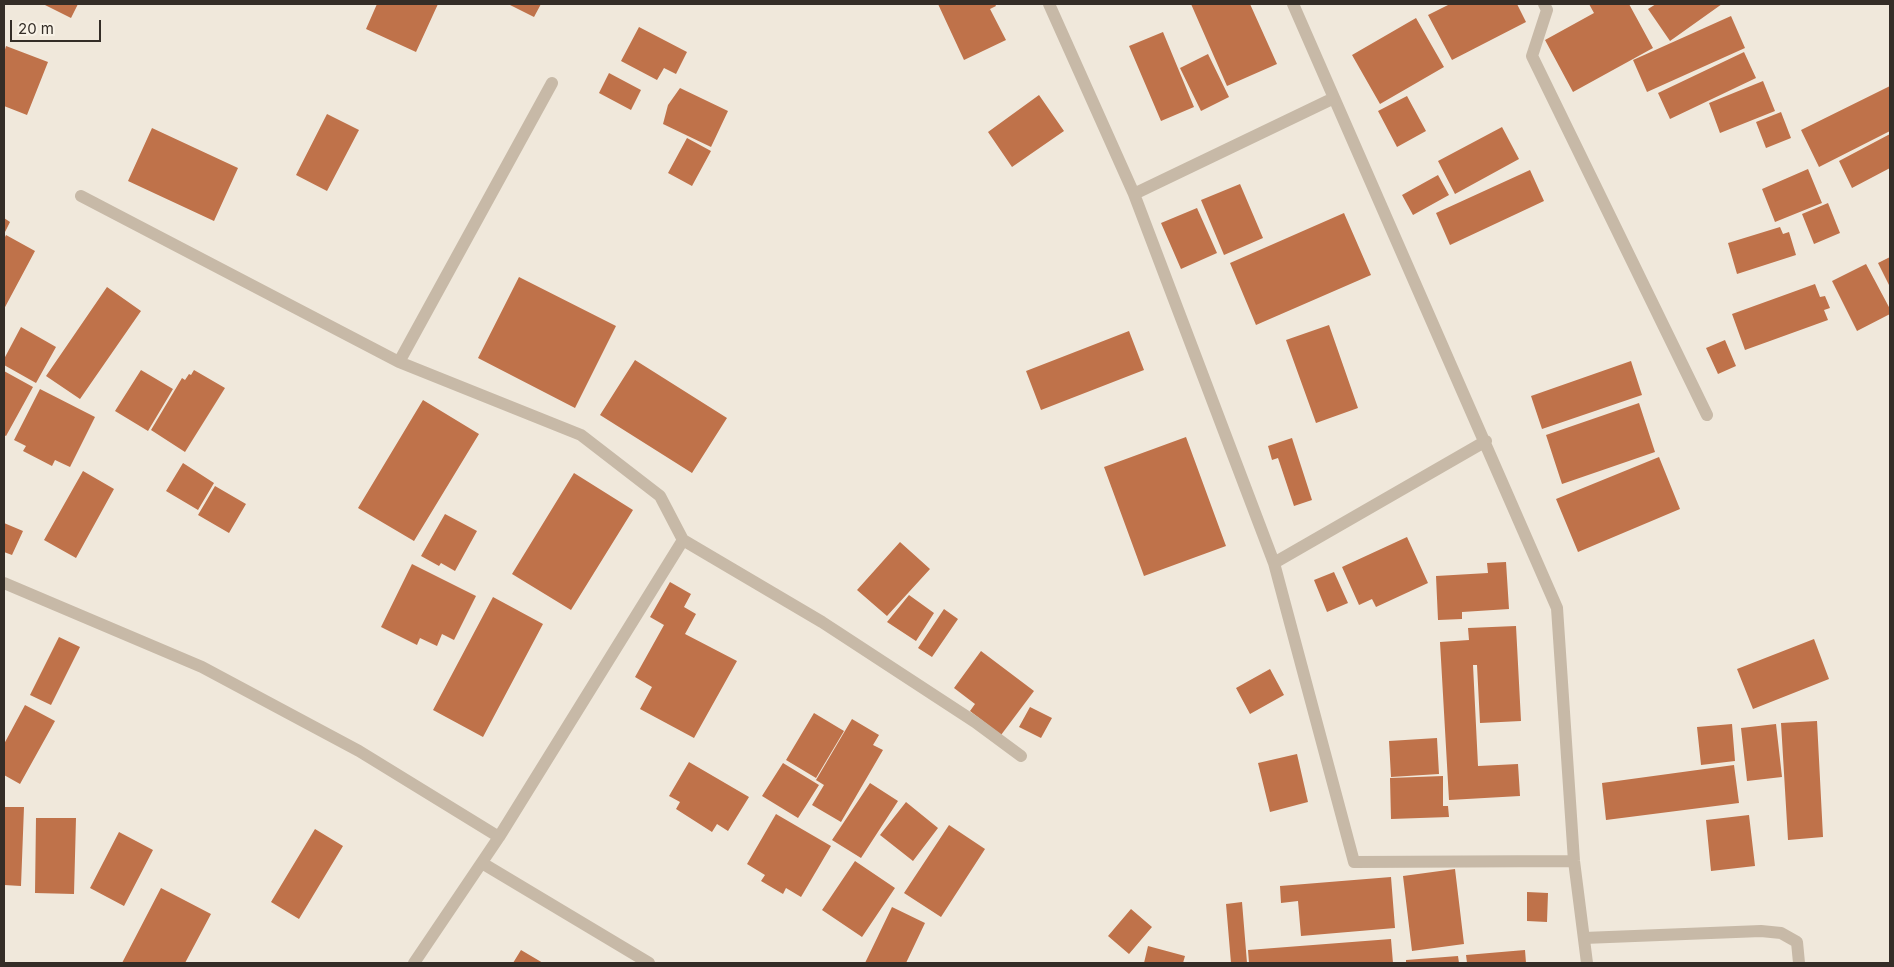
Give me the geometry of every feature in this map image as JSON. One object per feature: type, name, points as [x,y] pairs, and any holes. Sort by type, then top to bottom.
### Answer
[{"type":"street","points":[[1049,4],[1134,194],[1274,562],[1354,862],[1574,861]]},
{"type":"street","points":[[1293,4],[1486,441],[1557,608],[1574,861],[1587,963]]},
{"type":"street","points":[[1544,4],[1547,10],[1532,56],[1707,415]]},
{"type":"street","points":[[399,362],[552,83]]},
{"type":"street","points":[[1134,194],[1334,98]]},
{"type":"street","points":[[81,196],[399,362],[580,435],[660,496],[683,540],[822,622],[975,722],[1021,756]]},
{"type":"street","points":[[1274,562],[1486,441]]},
{"type":"street","points":[[414,963],[499,837],[683,540]]},
{"type":"street","points":[[4,583],[202,667],[359,751],[499,837]]},
{"type":"street","points":[[482,863],[649,963]]},
{"type":"street","points":[[1584,938],[1761,931],[1781,932],[1796,942],[1800,963]]},
{"type":"building","points":[[43,4],[78,4],[71,18]]},
{"type":"building","points":[[377,4],[438,4],[416,52],[366,29]]},
{"type":"building","points":[[508,4],[541,4],[534,17]]},
{"type":"building","points":[[938,4],[995,4],[996,6],[990,9],[1006,40],[964,60]]},
{"type":"building","points":[[1191,4],[1250,4],[1277,64],[1227,86]]},
{"type":"building","points":[[1450,4],[1517,4],[1526,22],[1452,60],[1428,15]]},
{"type":"building","points":[[1589,4],[1629,4],[1653,48],[1573,92],[1545,40],[1594,13]]},
{"type":"building","points":[[1656,4],[1722,4],[1670,41],[1648,9]]},
{"type":"building","points":[[1731,16],[1745,48],[1647,92],[1633,60]]},
{"type":"building","points":[[1416,18],[1444,67],[1380,104],[1352,55]]},
{"type":"building","points":[[639,27],[687,52],[676,74],[664,68],[657,80],[621,61]]},
{"type":"building","points":[[1163,32],[1194,107],[1161,121],[1129,46]]},
{"type":"building","points":[[6,46],[48,62],[27,115],[4,106],[4,53]]},
{"type":"building","points":[[1744,52],[1756,78],[1670,119],[1658,93]]},
{"type":"building","points":[[1208,54],[1229,97],[1201,111],[1180,68]]},
{"type":"building","points":[[609,73],[641,90],[631,110],[599,93]]},
{"type":"building","points":[[1763,81],[1775,111],[1720,133],[1709,103]]},
{"type":"building","points":[[1890,86],[1890,131],[1819,167],[1801,130]]},
{"type":"building","points":[[680,88],[728,111],[711,147],[663,124],[668,105]]},
{"type":"building","points":[[1039,95],[1064,131],[1012,167],[988,132]]},
{"type":"building","points":[[1407,96],[1426,131],[1397,147],[1378,111]]},
{"type":"building","points":[[1781,112],[1791,138],[1766,148],[1756,122]]},
{"type":"building","points":[[327,114],[359,130],[327,191],[296,175]]},
{"type":"building","points":[[1502,127],[1519,159],[1455,194],[1438,161]]},
{"type":"building","points":[[152,128],[238,168],[214,221],[128,181]]},
{"type":"building","points":[[1890,134],[1890,168],[1852,188],[1839,161]]},
{"type":"building","points":[[687,138],[711,151],[692,186],[668,173]]},
{"type":"building","points":[[1808,169],[1822,203],[1775,222],[1762,189]]},
{"type":"building","points":[[1530,170],[1544,201],[1450,245],[1436,213]]},
{"type":"building","points":[[1438,175],[1449,195],[1413,215],[1402,195]]},
{"type":"building","points":[[1240,184],[1263,238],[1224,255],[1201,200]]},
{"type":"building","points":[[1828,203],[1840,233],[1814,244],[1802,214]]},
{"type":"building","points":[[1197,208],[1217,253],[1181,269],[1161,223]]},
{"type":"building","points":[[1344,213],[1371,275],[1256,325],[1230,263]]},
{"type":"building","points":[[4,218],[10,222],[4,234]]},
{"type":"building","points":[[1780,227],[1783,234],[1789,232],[1796,255],[1737,274],[1728,243]]},
{"type":"building","points":[[6,235],[35,251],[4,309],[4,239]]},
{"type":"building","points":[[1890,257],[1890,287],[1878,263]]},
{"type":"building","points":[[1866,264],[1890,309],[1890,314],[1857,331],[1832,281]]},
{"type":"building","points":[[519,277],[616,326],[575,408],[478,358]]},
{"type":"building","points":[[1815,284],[1820,297],[1825,296],[1830,308],[1824,310],[1828,320],[1745,350],[1732,314]]},
{"type":"building","points":[[107,287],[141,311],[80,399],[46,376]]},
{"type":"building","points":[[1329,325],[1358,408],[1316,423],[1286,340]]},
{"type":"building","points":[[21,327],[56,347],[36,383],[4,365],[4,359]]},
{"type":"building","points":[[1129,331],[1144,370],[1041,410],[1026,371]]},
{"type":"building","points":[[1725,340],[1736,366],[1718,374],[1706,348]]},
{"type":"building","points":[[635,360],[727,418],[692,473],[600,415]]},
{"type":"building","points":[[1631,361],[1642,395],[1542,429],[1531,396]]},
{"type":"building","points":[[141,370],[173,389],[148,431],[115,411]]},
{"type":"building","points":[[194,370],[225,388],[185,452],[151,430],[182,378],[185,380]]},
{"type":"building","points":[[4,371],[33,387],[6,436],[4,435]]},
{"type":"building","points":[[40,389],[95,417],[70,467],[55,460],[52,466],[23,451],[26,446],[14,440]]},
{"type":"building","points":[[423,400],[479,434],[414,541],[358,508]]},
{"type":"building","points":[[1639,403],[1655,452],[1562,484],[1546,435]]},
{"type":"building","points":[[1186,437],[1226,546],[1144,576],[1104,467]]},
{"type":"building","points":[[1292,438],[1312,500],[1294,506],[1278,458],[1272,460],[1268,446]]},
{"type":"building","points":[[1659,457],[1680,509],[1578,552],[1556,499]]},
{"type":"building","points":[[183,463],[214,483],[198,510],[166,491]]},
{"type":"building","points":[[83,471],[114,489],[76,558],[44,540]]},
{"type":"building","points":[[574,473],[633,510],[571,610],[512,574]]},
{"type":"building","points":[[215,486],[246,504],[229,533],[198,515]]},
{"type":"building","points":[[445,514],[477,531],[455,571],[441,563],[439,566],[421,556]]},
{"type":"building","points":[[4,523],[23,531],[12,555],[4,552]]},
{"type":"building","points":[[1407,537],[1428,583],[1376,607],[1372,599],[1359,605],[1342,567]]},
{"type":"building","points":[[900,542],[930,569],[887,616],[857,590]]},
{"type":"building","points":[[1506,562],[1509,609],[1462,612],[1462,619],[1438,620],[1436,576],[1488,573],[1487,563]]},
{"type":"building","points":[[412,564],[476,596],[454,640],[442,634],[437,646],[420,638],[417,645],[381,627]]},
{"type":"building","points":[[1334,572],[1348,603],[1327,612],[1314,580]]},
{"type":"building","points":[[670,582],[691,594],[684,607],[696,614],[685,634],[737,661],[694,738],[640,709],[652,687],[635,677],[664,625],[650,617]]},
{"type":"building","points":[[909,595],[934,613],[916,641],[887,622]]},
{"type":"building","points":[[493,597],[543,624],[483,737],[433,710]]},
{"type":"building","points":[[944,609],[958,619],[932,657],[918,648]]},
{"type":"building","points":[[1516,626],[1521,721],[1480,723],[1477,665],[1473,665],[1478,766],[1518,764],[1520,796],[1449,800],[1440,642],[1469,640],[1468,628]]},
{"type":"building","points":[[59,637],[80,647],[51,705],[30,695]]},
{"type":"building","points":[[1814,639],[1829,679],[1753,709],[1737,669]]},
{"type":"building","points":[[981,651],[1034,691],[1001,735],[970,711],[975,704],[954,688]]},
{"type":"building","points":[[1270,669],[1284,695],[1250,714],[1236,688]]},
{"type":"building","points":[[25,705],[55,721],[20,784],[4,775],[4,744]]},
{"type":"building","points":[[1030,707],[1052,718],[1041,738],[1019,727]]},
{"type":"building","points":[[814,713],[844,731],[816,778],[786,760]]},
{"type":"building","points":[[852,719],[879,735],[873,745],[883,750],[841,822],[812,805],[824,785],[816,780]]},
{"type":"building","points":[[1817,721],[1823,837],[1788,840],[1781,723]]},
{"type":"building","points":[[1732,724],[1735,761],[1701,765],[1697,727]]},
{"type":"building","points":[[1776,724],[1782,777],[1747,781],[1741,728]]},
{"type":"building","points":[[1437,738],[1439,774],[1391,777],[1389,741]]},
{"type":"building","points":[[1297,754],[1308,802],[1270,812],[1258,763]]},
{"type":"building","points":[[689,762],[749,797],[728,831],[717,824],[712,832],[676,809],[680,802],[669,796]]},
{"type":"building","points":[[783,763],[819,785],[798,818],[762,796]]},
{"type":"building","points":[[1734,765],[1739,803],[1606,820],[1602,783]]},
{"type":"building","points":[[1443,776],[1443,806],[1448,806],[1449,817],[1391,819],[1390,778]]},
{"type":"building","points":[[870,783],[898,801],[861,858],[832,840]]},
{"type":"building","points":[[906,802],[938,828],[913,861],[880,835]]},
{"type":"building","points":[[4,807],[24,807],[21,886],[4,885]]},
{"type":"building","points":[[776,814],[831,846],[801,897],[786,888],[783,894],[761,881],[765,875],[747,864]]},
{"type":"building","points":[[1749,815],[1755,866],[1711,871],[1706,820]]},
{"type":"building","points":[[36,818],[76,818],[74,894],[35,893]]},
{"type":"building","points":[[949,825],[985,849],[941,917],[904,893]]},
{"type":"building","points":[[315,829],[343,846],[299,919],[271,902]]},
{"type":"building","points":[[119,832],[153,850],[124,906],[90,888]]},
{"type":"building","points":[[855,861],[895,888],[862,937],[822,910]]},
{"type":"building","points":[[1455,869],[1464,944],[1412,951],[1403,876]]},
{"type":"building","points":[[1391,877],[1395,928],[1301,936],[1298,901],[1281,903],[1280,886]]},
{"type":"building","points":[[161,888],[211,914],[185,963],[122,963]]},
{"type":"building","points":[[1527,892],[1548,893],[1547,922],[1527,921]]},
{"type":"building","points":[[1242,902],[1247,963],[1231,963],[1226,904]]},
{"type":"building","points":[[892,907],[925,923],[906,963],[865,963]]},
{"type":"building","points":[[1131,909],[1152,927],[1129,954],[1108,936]]},
{"type":"building","points":[[1391,939],[1393,963],[1249,963],[1248,950]]},
{"type":"building","points":[[1148,946],[1185,956],[1183,963],[1144,963]]},
{"type":"building","points":[[521,950],[543,963],[513,963]]},
{"type":"building","points":[[1525,950],[1526,963],[1467,963],[1466,955]]},
{"type":"building","points":[[1458,956],[1459,963],[1406,963],[1406,960]]}]
